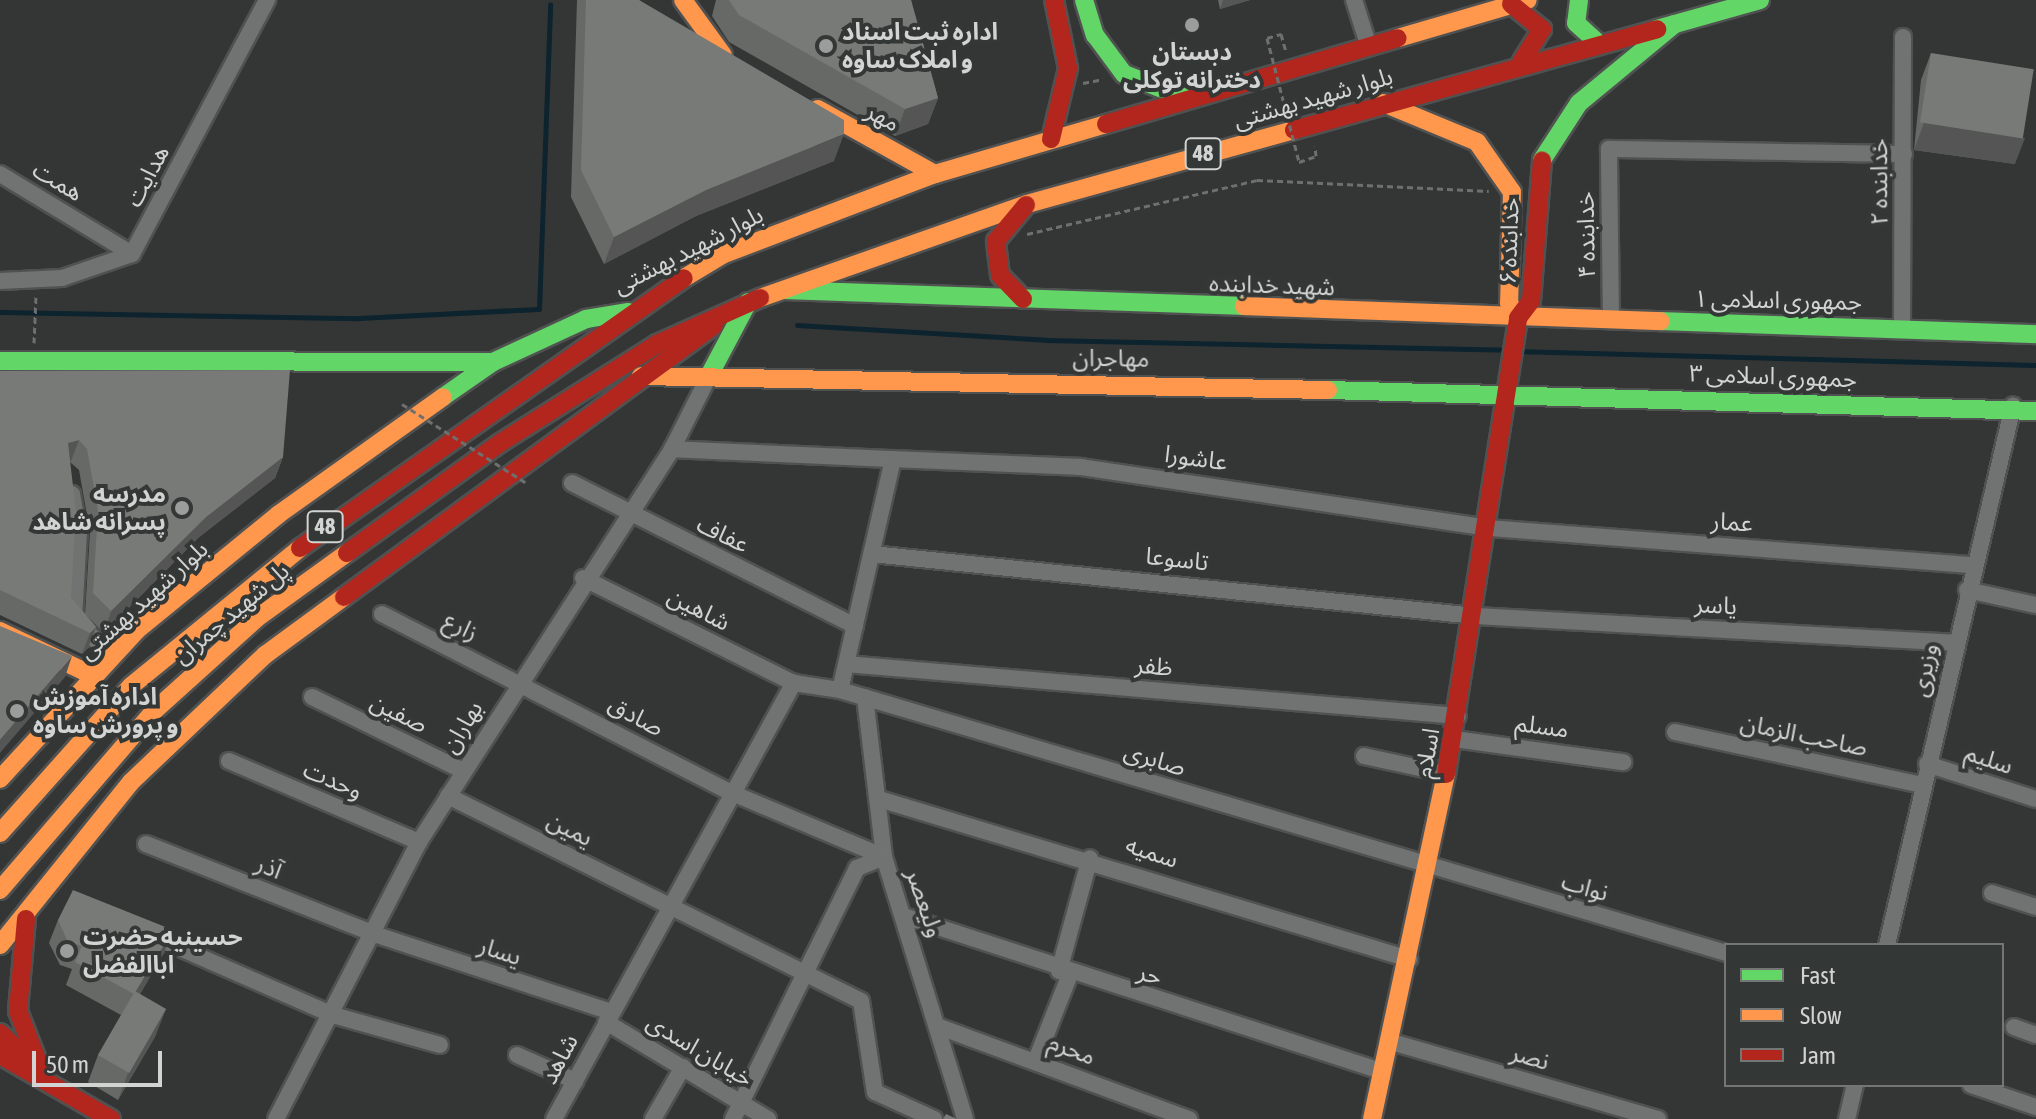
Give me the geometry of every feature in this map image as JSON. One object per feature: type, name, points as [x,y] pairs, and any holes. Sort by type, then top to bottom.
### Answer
[{"type":"main road","points":[[682,32],[729,59],[683,0]]},
{"type":"main road","points":[[705,30],[708,0]]},
{"type":"main road","points":[[1051,139],[1068,87],[1066,42],[1054,0]]},
{"type":"main road","points":[[1084,0],[1095,35],[1124,74],[1183,97]]},
{"type":"main road","points":[[1579,0],[1576,23],[1596,41]]},
{"type":"main road","name":"بلوار شهید بهشتی","points":[[657,344],[748,302],[1027,204],[1596,41],[1760,0]]},
{"type":"main road","points":[[1519,2],[1542,29],[1521,62]]},
{"type":"main road","name":"بلوار شهید بهشتی","points":[[0,779],[111,656],[279,514],[493,362],[586,319],[628,312],[724,254],[935,174],[1183,97],[1519,2]]},
{"type":"main road","name":"خدابنده ۶","points":[[1383,103],[1477,142],[1512,192],[1509,303],[1518,318],[1531,301],[1535,182],[1548,143],[1579,103],[1675,23]]},
{"type":"main road","points":[[1066,42],[1095,35]]},
{"type":"main road","name":"مهر","points":[[803,100],[935,174]]},
{"type":"main road","points":[[1023,299],[1000,275],[996,241],[1027,204]]},
{"type":"main road","name":"شهید خدابنده","points":[[780,290],[1518,318]]},
{"type":"main road","points":[[711,372],[748,302]]},
{"type":"main road","name":"بلوار شهید بهشتی","points":[[0,945],[27,916],[131,782],[265,655],[641,376],[748,302]]},
{"type":"main road","name":"پل شهید چمران","points":[[0,833],[183,637],[628,312]]},
{"type":"main road","name":"جمهوری اسلامی ۱","points":[[1518,318],[1902,327],[2036,334]]},
{"type":"main road","name":"اسلام","points":[[1372,1119],[1431,866],[1489,528],[1518,318]]},
{"type":"main road","name":"پل شهید چمران","points":[[0,890],[155,710],[257,618],[551,409],[657,344]]},
{"type":"main road","points":[[0,361],[493,362]]},
{"type":"main road","name":"مهاجران","points":[[641,376],[711,372],[1509,392]]},
{"type":"main road","name":"جمهوری اسلامی ۳","points":[[1509,392],[2013,406],[2036,411]]},
{"type":"main road","points":[[0,631],[92,675]]},
{"type":"main road","points":[[0,931],[27,916]]},
{"type":"main road","points":[[27,916],[18,1011],[43,1075]]},
{"type":"main road","points":[[0,1033],[43,1075]]},
{"type":"main road","points":[[0,1055],[43,1075],[111,1119]]},
{"type":"main road","points":[[0,1065],[43,1075]]},
{"type":"street","name":"هدایت","points":[[132,254],[267,0]]},
{"type":"street","points":[[1354,0],[1368,44]]},
{"type":"street","name":"خدابنده ۲","points":[[1902,327],[1903,37]]},
{"type":"street","name":"خدابنده ۴","points":[[1611,320],[1609,149],[1904,154]]},
{"type":"street","name":"همت","points":[[0,174],[132,254]]},
{"type":"street","points":[[0,281],[62,278],[132,254]]},
{"type":"street","name":"بهاران","points":[[279,1118],[419,842],[583,578],[672,449],[711,372]]},
{"type":"street","name":"وزیری","points":[[1887,943],[1972,565],[2013,406]]},
{"type":"street","name":"عاشورا","points":[[672,449],[1081,467],[1489,528]]},
{"type":"street","points":[[840,690],[893,459]]},
{"type":"street","points":[[68,472],[79,532],[74,618],[111,656]]},
{"type":"street","name":"عفاف","points":[[572,483],[855,626]]},
{"type":"street","name":"عمار","points":[[1489,528],[1972,565]]},
{"type":"street","name":"تاسوعا","points":[[872,554],[1475,616]]},
{"type":"street","name":"شاهین","points":[[583,578],[794,683],[840,690]]},
{"type":"street","points":[[1967,590],[2036,605]]},
{"type":"street","name":"زارع","points":[[382,614],[518,681]]},
{"type":"street","name":"یاسر","points":[[1475,616],[1954,643]]},
{"type":"street","name":"ظفر","points":[[846,664],[1458,716]]},
{"type":"street","name":"صادق","points":[[518,681],[732,793],[884,857]]},
{"type":"street","name":"شاهد","points":[[554,1119],[794,683]]},
{"type":"street","name":"صابری","points":[[840,690],[1431,866]]},
{"type":"street","name":"صفین","points":[[312,697],[464,771]]},
{"type":"street","name":"ولیعصر","points":[[865,697],[884,857],[907,917],[965,1119]]},
{"type":"street","name":"صاحب الزمان","points":[[1675,732],[1923,785]]},
{"type":"street","name":"مسلم","points":[[1454,739],[1623,762]]},
{"type":"street","points":[[1364,756],[1447,774]]},
{"type":"street","name":"وحدت","points":[[229,761],[419,842]]},
{"type":"street","name":"سلیم","points":[[1927,764],[2036,799]]},
{"type":"street","name":"یمین","points":[[448,796],[861,1001],[875,1092],[934,1119]]},
{"type":"street","name":"سمیه","points":[[879,799],[1090,858],[1409,959]]},
{"type":"street","name":"آذر","points":[[146,844],[374,934]]},
{"type":"street","points":[[733,1119],[808,977],[857,868],[884,857]]},
{"type":"street","points":[[1036,1060],[1064,973],[1090,858]]},
{"type":"street","name":"نواب","points":[[1431,866],[1724,952]]},
{"type":"street","points":[[1992,893],[2036,907]]},
{"type":"street","name":"حر","points":[[907,917],[1064,973],[1381,1071]]},
{"type":"street","points":[[125,924],[333,1015],[440,1045]]},
{"type":"street","name":"یسار","points":[[374,934],[609,1017]]},
{"type":"street","name":"خیابان اسدی","points":[[609,1017],[768,1119]]},
{"type":"street","name":"محرم","points":[[937,1026],[1189,1119]]},
{"type":"street","points":[[2014,1027],[2036,1035]]},
{"type":"street","name":"نصر","points":[[1388,1041],[1658,1119]]},
{"type":"street","points":[[517,1055],[575,1081]]},
{"type":"street","points":[[653,1119],[683,1067]]},
{"type":"street","points":[[1847,1119],[1855,1087]]},
{"type":"street","points":[[1977,1087],[2036,1107]]},
{"type":"path","points":[[1281,34],[1267,38],[1299,162],[1316,156]]},
{"type":"path","points":[[1068,87],[1124,74]]},
{"type":"path","points":[[996,241],[1257,180],[1512,192]]},
{"type":"path","points":[[35,340],[36,295]]},
{"type":"path","points":[[402,404],[525,482]]},
{"type":"building","points":[[586,0],[639,0],[844,120],[844,134],[706,190],[614,237],[581,170]]},
{"type":"building","points":[[729,0],[911,0],[938,98],[905,109],[739,15]]},
{"type":"building","points":[[1931,53],[2034,69],[2023,138],[1920,122]]},
{"type":"building","points":[[290,370],[283,457],[206,517],[111,611],[93,593],[98,511],[87,449],[79,440],[68,443],[76,512],[71,597],[96,627],[90,633],[0,590],[0,371]]},
{"type":"building","name":"اداره آموزش و پرورش ساوه","points":[[0,626],[72,656],[0,740]]},
{"type":"building","points":[[73,890],[173,930],[134,994],[75,962],[82,946],[68,942],[58,920]]},
{"type":"building","points":[[135,991],[166,1009],[129,1073],[98,1055]]},
{"type":"waterway","points":[[0,312],[359,318],[539,309],[550,4]]},
{"type":"waterway","points":[[797,325],[1046,340],[1508,350]]},
{"type":"waterway","points":[[1518,351],[2036,365]]},
{"type":"traffic: fast","points":[[1084,0],[1095,35],[1124,74],[1183,97]]},
{"type":"traffic: fast","points":[[1579,0],[1576,23],[1596,41]]},
{"type":"traffic: fast","points":[[1657,29],[1760,0]]},
{"type":"traffic: fast","points":[[1542,160],[1579,103],[1675,24]]},
{"type":"traffic: fast","points":[[785,290],[1244,306]]},
{"type":"traffic: fast","points":[[711,372],[748,302]]},
{"type":"traffic: fast","points":[[443,397],[493,362],[586,319],[628,312]]},
{"type":"traffic: fast","points":[[1661,321],[2036,334]]},
{"type":"traffic: fast","points":[[0,361],[492,362]]},
{"type":"traffic: fast","points":[[1328,390],[2036,411]]},
{"type":"traffic: slow","points":[[683,0],[723,55]]},
{"type":"traffic: slow","points":[[1398,38],[1528,0]]},
{"type":"traffic: slow","points":[[1383,103],[1477,142],[1512,192],[1509,303],[1518,318]]},
{"type":"traffic: slow","points":[[818,109],[935,174]]},
{"type":"traffic: slow","points":[[684,278],[724,254],[935,174],[1106,124]]},
{"type":"traffic: slow","points":[[760,298],[1027,204],[1294,130]]},
{"type":"traffic: slow","points":[[1244,306],[1661,321]]},
{"type":"traffic: slow","points":[[641,376],[1328,390]]},
{"type":"traffic: slow","points":[[0,779],[137,630],[279,514],[443,397]]},
{"type":"traffic: slow","points":[[0,833],[131,686],[300,548]]},
{"type":"traffic: slow","points":[[0,890],[155,710],[257,618],[347,553]]},
{"type":"traffic: slow","points":[[0,945],[131,782],[265,655],[344,597]]},
{"type":"traffic: slow","points":[[0,631],[92,675]]},
{"type":"traffic: slow","points":[[1372,1119],[1446,774]]},
{"type":"traffic: jam","points":[[1051,139],[1068,68],[1054,0]]},
{"type":"traffic: jam","points":[[1511,4],[1542,29],[1521,62]]},
{"type":"traffic: jam","points":[[1294,130],[1657,29]]},
{"type":"traffic: jam","points":[[1106,124],[1398,38]]},
{"type":"traffic: jam","points":[[1446,774],[1518,318],[1531,301],[1542,160]]},
{"type":"traffic: jam","points":[[1023,299],[1000,275],[996,241],[1026,205]]},
{"type":"traffic: jam","points":[[300,548],[684,278]]},
{"type":"traffic: jam","points":[[347,553],[500,443],[657,344],[760,298]]},
{"type":"traffic: jam","points":[[344,597],[714,325]]},
{"type":"traffic: jam","points":[[26,919],[18,1011],[43,1075]]},
{"type":"traffic: jam","points":[[0,1033],[31,1063]]},
{"type":"traffic: jam","points":[[0,1055],[111,1119]]},
{"type":"place","name":"دبستان دخترانه توکلی","points":[[1192,25]]},
{"type":"place","name":"اداره ثبت اسناد و املاک ساوه","points":[[826,46]]},
{"type":"place","name":"مدرسه پسرانه شاهد","points":[[182,508]]},
{"type":"place","name":"اداره آموزش و پرورش ساوه","points":[[17,711]]},
{"type":"place","name":"حسینیه حضرت اباالفضل","points":[[67,951]]}]
